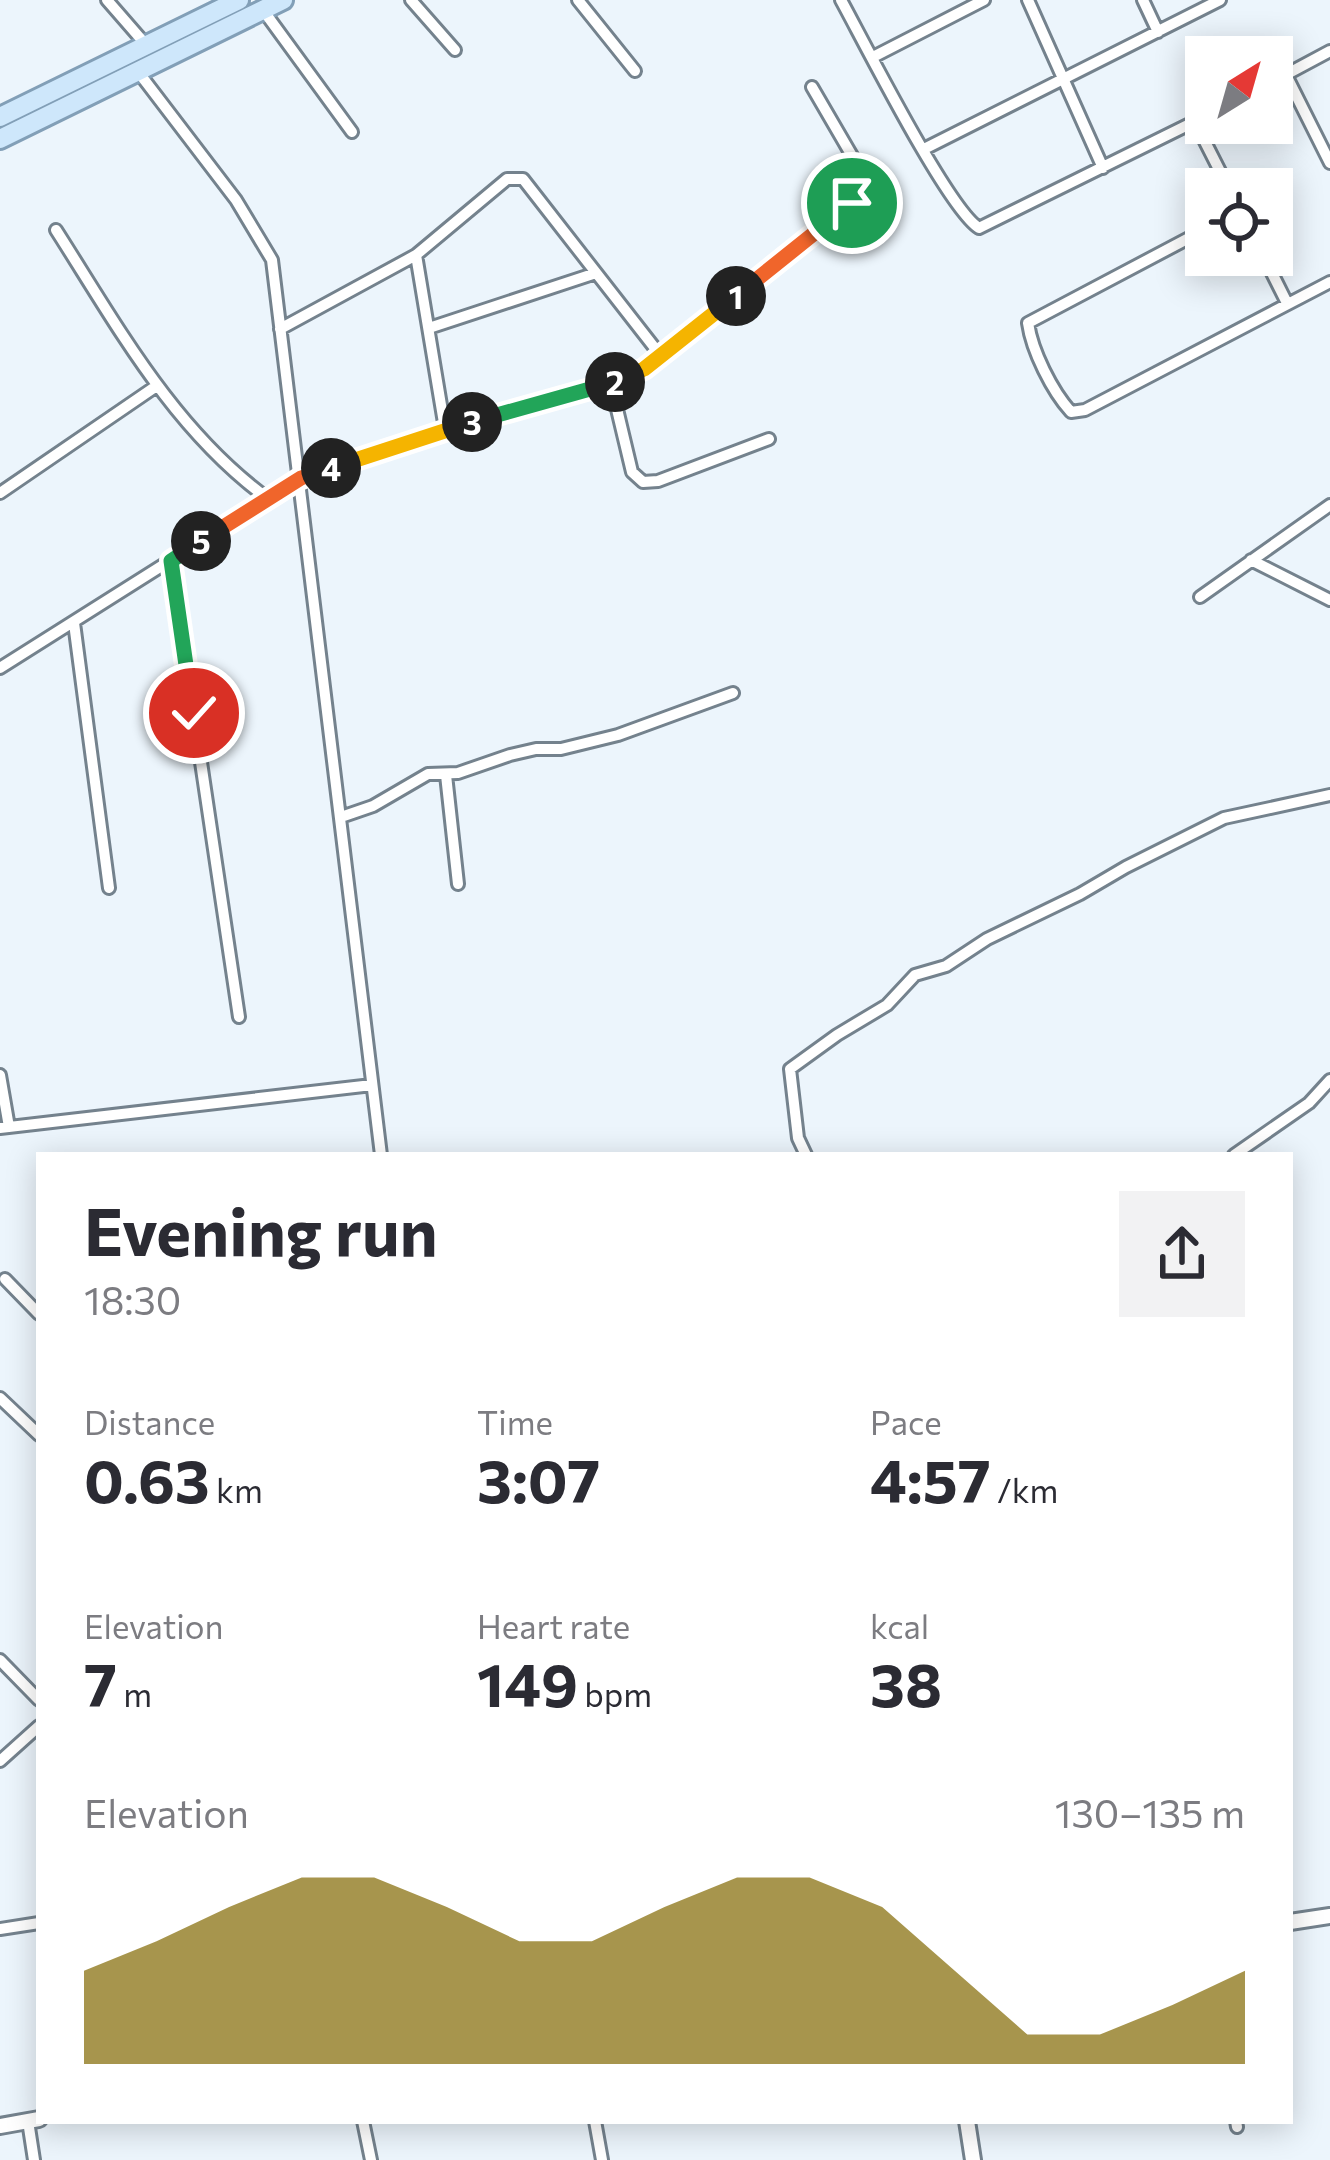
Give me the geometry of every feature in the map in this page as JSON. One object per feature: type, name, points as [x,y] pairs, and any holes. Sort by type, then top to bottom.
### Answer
[{"type":"main road","points":[[0,139],[239,0]]},
{"type":"main road","points":[[1,115],[283,0]]},
{"type":"street","points":[[106,0],[138,58],[272,260],[381,1152]]},
{"type":"street","points":[[411,0],[454,50]]},
{"type":"street","points":[[578,0],[635,71]]},
{"type":"street","points":[[841,0],[924,149],[973,225],[984,227],[1185,126]]},
{"type":"street","points":[[873,57],[984,0]]},
{"type":"street","points":[[1028,0],[1102,168]]},
{"type":"street","points":[[1143,0],[1158,32]]},
{"type":"street","points":[[924,149],[1220,0]]},
{"type":"street","points":[[263,10],[352,132]]},
{"type":"street","points":[[1293,71],[1330,52]]},
{"type":"street","points":[[0,668],[301,478],[445,429],[611,384],[644,369],[862,193],[862,173],[812,86]]},
{"type":"street","points":[[1293,89],[1330,163]]},
{"type":"street","points":[[280,329],[416,255],[506,179],[523,179],[661,356]]},
{"type":"street","points":[[56,230],[155,387],[224,466],[267,498]]},
{"type":"street","points":[[1185,240],[1028,323],[1030,338],[1071,412],[1084,410],[1330,282]]},
{"type":"street","points":[[416,255],[445,429]]},
{"type":"street","points":[[429,328],[596,273]]},
{"type":"street","points":[[1274,276],[1287,303]]},
{"type":"street","points":[[611,384],[632,472],[643,482],[658,481],[770,439]]},
{"type":"street","points":[[0,493],[155,387]]},
{"type":"street","points":[[1200,597],[1330,505]]},
{"type":"street","points":[[1251,560],[1330,600]]},
{"type":"street","points":[[171,561],[239,1017]]},
{"type":"street","points":[[74,623],[109,889]]},
{"type":"street","points":[[341,817],[374,806],[428,774],[446,775],[510,755],[618,735],[733,693]]},
{"type":"street","points":[[446,775],[458,884]]},
{"type":"street","points":[[805,1152],[798,1138],[790,1069],[887,1005],[914,975],[946,966],[987,939],[1224,818],[1330,795]]},
{"type":"street","points":[[0,1075],[4,1128],[372,1085]]},
{"type":"street","points":[[1238,1152],[1309,1103],[1330,1081]]},
{"type":"street","points":[[4,1279],[36,1311]]},
{"type":"street","points":[[0,1397],[36,1432]]},
{"type":"street","points":[[0,1660],[36,1697]]},
{"type":"street","points":[[0,1761],[36,1729]]},
{"type":"street","points":[[1293,1922],[1330,1916]]},
{"type":"street","points":[[0,1929],[36,1923]]},
{"type":"street","points":[[0,2126],[34,2120],[34,2160]]},
{"type":"street","points":[[364,2124],[371,2160]]},
{"type":"street","points":[[596,2124],[602,2160]]},
{"type":"street","points":[[967,2124],[973,2160]]},
{"type":"route","points":[[194,713],[171,561],[301,478],[445,429],[611,384],[644,369],[852,203]]}]
